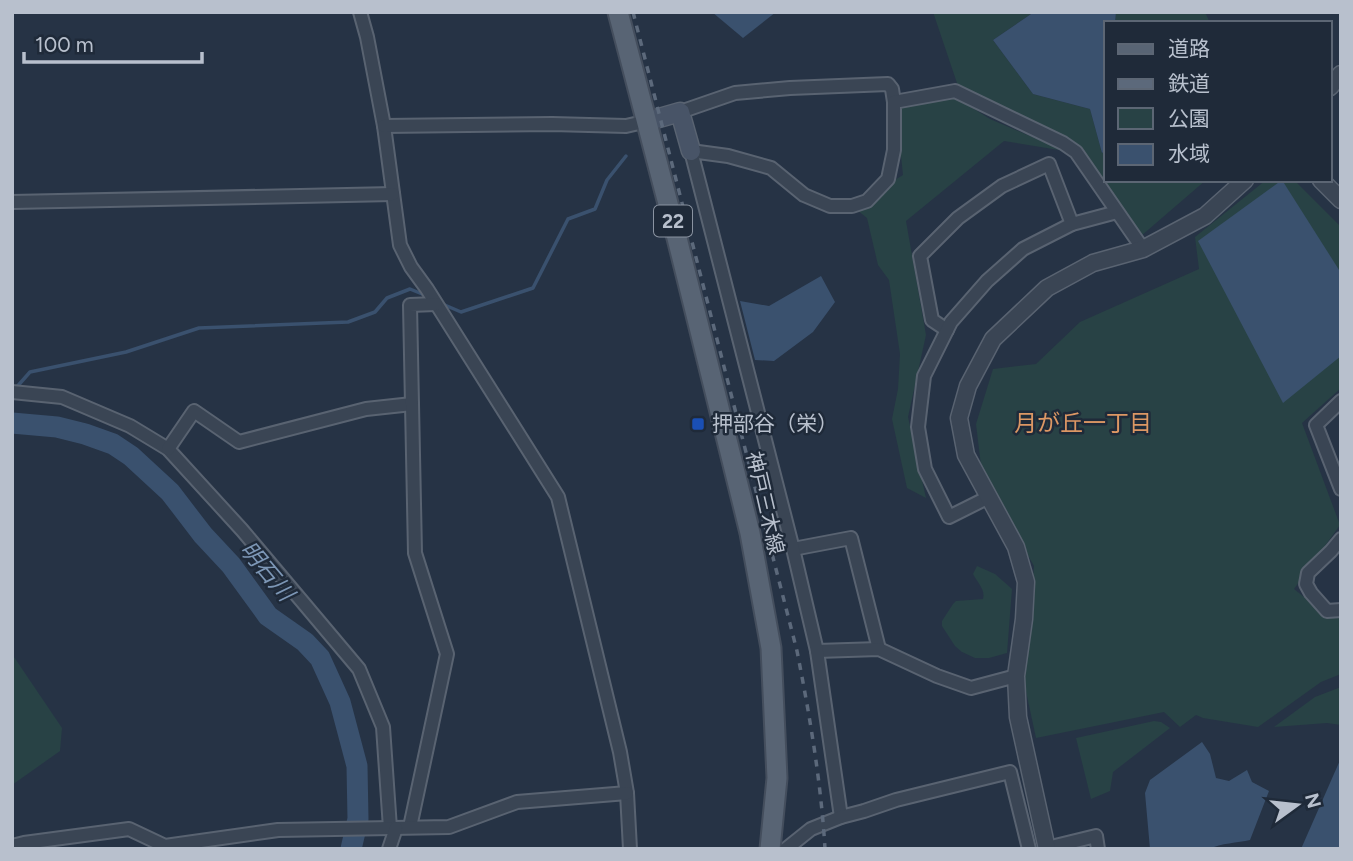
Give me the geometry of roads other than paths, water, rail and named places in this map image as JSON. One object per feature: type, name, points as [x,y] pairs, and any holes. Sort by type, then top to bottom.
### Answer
[{"type":"main road","name":"神戸三木線","points":[[618,12],[649,121],[750,533],[771,648],[777,779],[770,849]]},
{"type":"main road","points":[[649,121],[680,111],[691,151]]},
{"type":"street","points":[[360,12],[368,37],[384,126],[400,245],[411,267],[558,497],[620,752],[630,849]]},
{"type":"street","points":[[680,111],[735,93],[888,84],[892,89],[894,150],[888,179],[867,201],[852,206],[830,206],[804,195],[771,168],[728,156],[691,151],[817,650],[841,817]]},
{"type":"street","points":[[894,102],[954,91],[1063,143],[1076,152],[1143,248]]},
{"type":"street","points":[[384,126],[626,126],[649,121]]},
{"type":"street","points":[[947,330],[932,320],[920,256],[958,218],[1002,186],[1049,164],[1072,224]]},
{"type":"street","points":[[1098,849],[1096,836],[1047,848],[1018,717],[1016,676],[1027,582],[1016,547],[966,455],[959,418],[968,386],[993,339],[1047,288],[1093,263],[1143,248],[1205,216],[1243,182]]},
{"type":"street","points":[[1323,182],[1341,200]]},
{"type":"street","points":[[12,202],[393,194]]},
{"type":"street","points":[[989,497],[949,517],[925,469],[918,427],[924,376],[951,322],[987,281],[1023,249],[1072,224],[1117,212]]},
{"type":"street","points":[[389,849],[399,828],[447,654],[415,552],[410,305],[436,304]]},
{"type":"street","points":[[12,393],[62,397],[130,426],[168,449],[242,530],[359,669],[383,727],[399,828]]},
{"type":"street","points":[[1341,401],[1315,425],[1341,489]]},
{"type":"street","points":[[168,449],[194,411],[239,442],[366,409],[412,404]]},
{"type":"street","points":[[793,549],[851,538],[879,649]]},
{"type":"street","points":[[1341,539],[1308,573],[1306,584],[1327,611],[1341,610]]},
{"type":"street","points":[[817,650],[879,649],[937,676],[971,688],[1016,676]]},
{"type":"street","points":[[786,849],[811,829],[841,817],[1010,772],[1029,849]]},
{"type":"street","points":[[12,846],[129,829],[165,846],[228,843],[278,830],[449,827],[517,802],[626,793]]},
{"type":"water","points":[[712,12],[776,12],[743,38]]},
{"type":"water","points":[[1034,12],[1116,12],[1115,21],[1104,21],[1104,152],[1102,153],[1090,109],[1033,94],[993,40]]},
{"type":"water","points":[[1279,182],[1283,182],[1341,273],[1341,356],[1283,403],[1198,241]]},
{"type":"water","points":[[821,276],[835,302],[813,332],[774,361],[755,360],[740,301],[769,306]]},
{"type":"water","points":[[1202,742],[1210,754],[1216,778],[1229,781],[1247,770],[1252,782],[1269,791],[1250,840],[1210,849],[1150,849],[1145,793],[1150,780]]},
{"type":"water","points":[[1341,758],[1341,849],[1301,849]]},
{"type":"waterway","points":[[440,303],[461,312],[533,288],[568,219],[595,209],[607,180],[626,156]]},
{"type":"waterway","points":[[15,389],[30,372],[126,352],[199,328],[348,322],[375,312],[387,298],[410,289],[427,296]]},
{"type":"waterway","name":"明石川","points":[[12,423],[57,427],[85,434],[113,444],[131,456],[170,492],[203,535],[231,565],[268,616],[305,642],[320,658],[340,702],[357,766],[358,819],[351,849]]},
{"type":"railway","points":[[633,12],[797,651],[821,799],[825,849]]},
{"type":"place","name":"押部谷（栄）","points":[[698,424]]},
{"type":"district","name":"月が丘一丁目","points":[[1083,423]]}]
